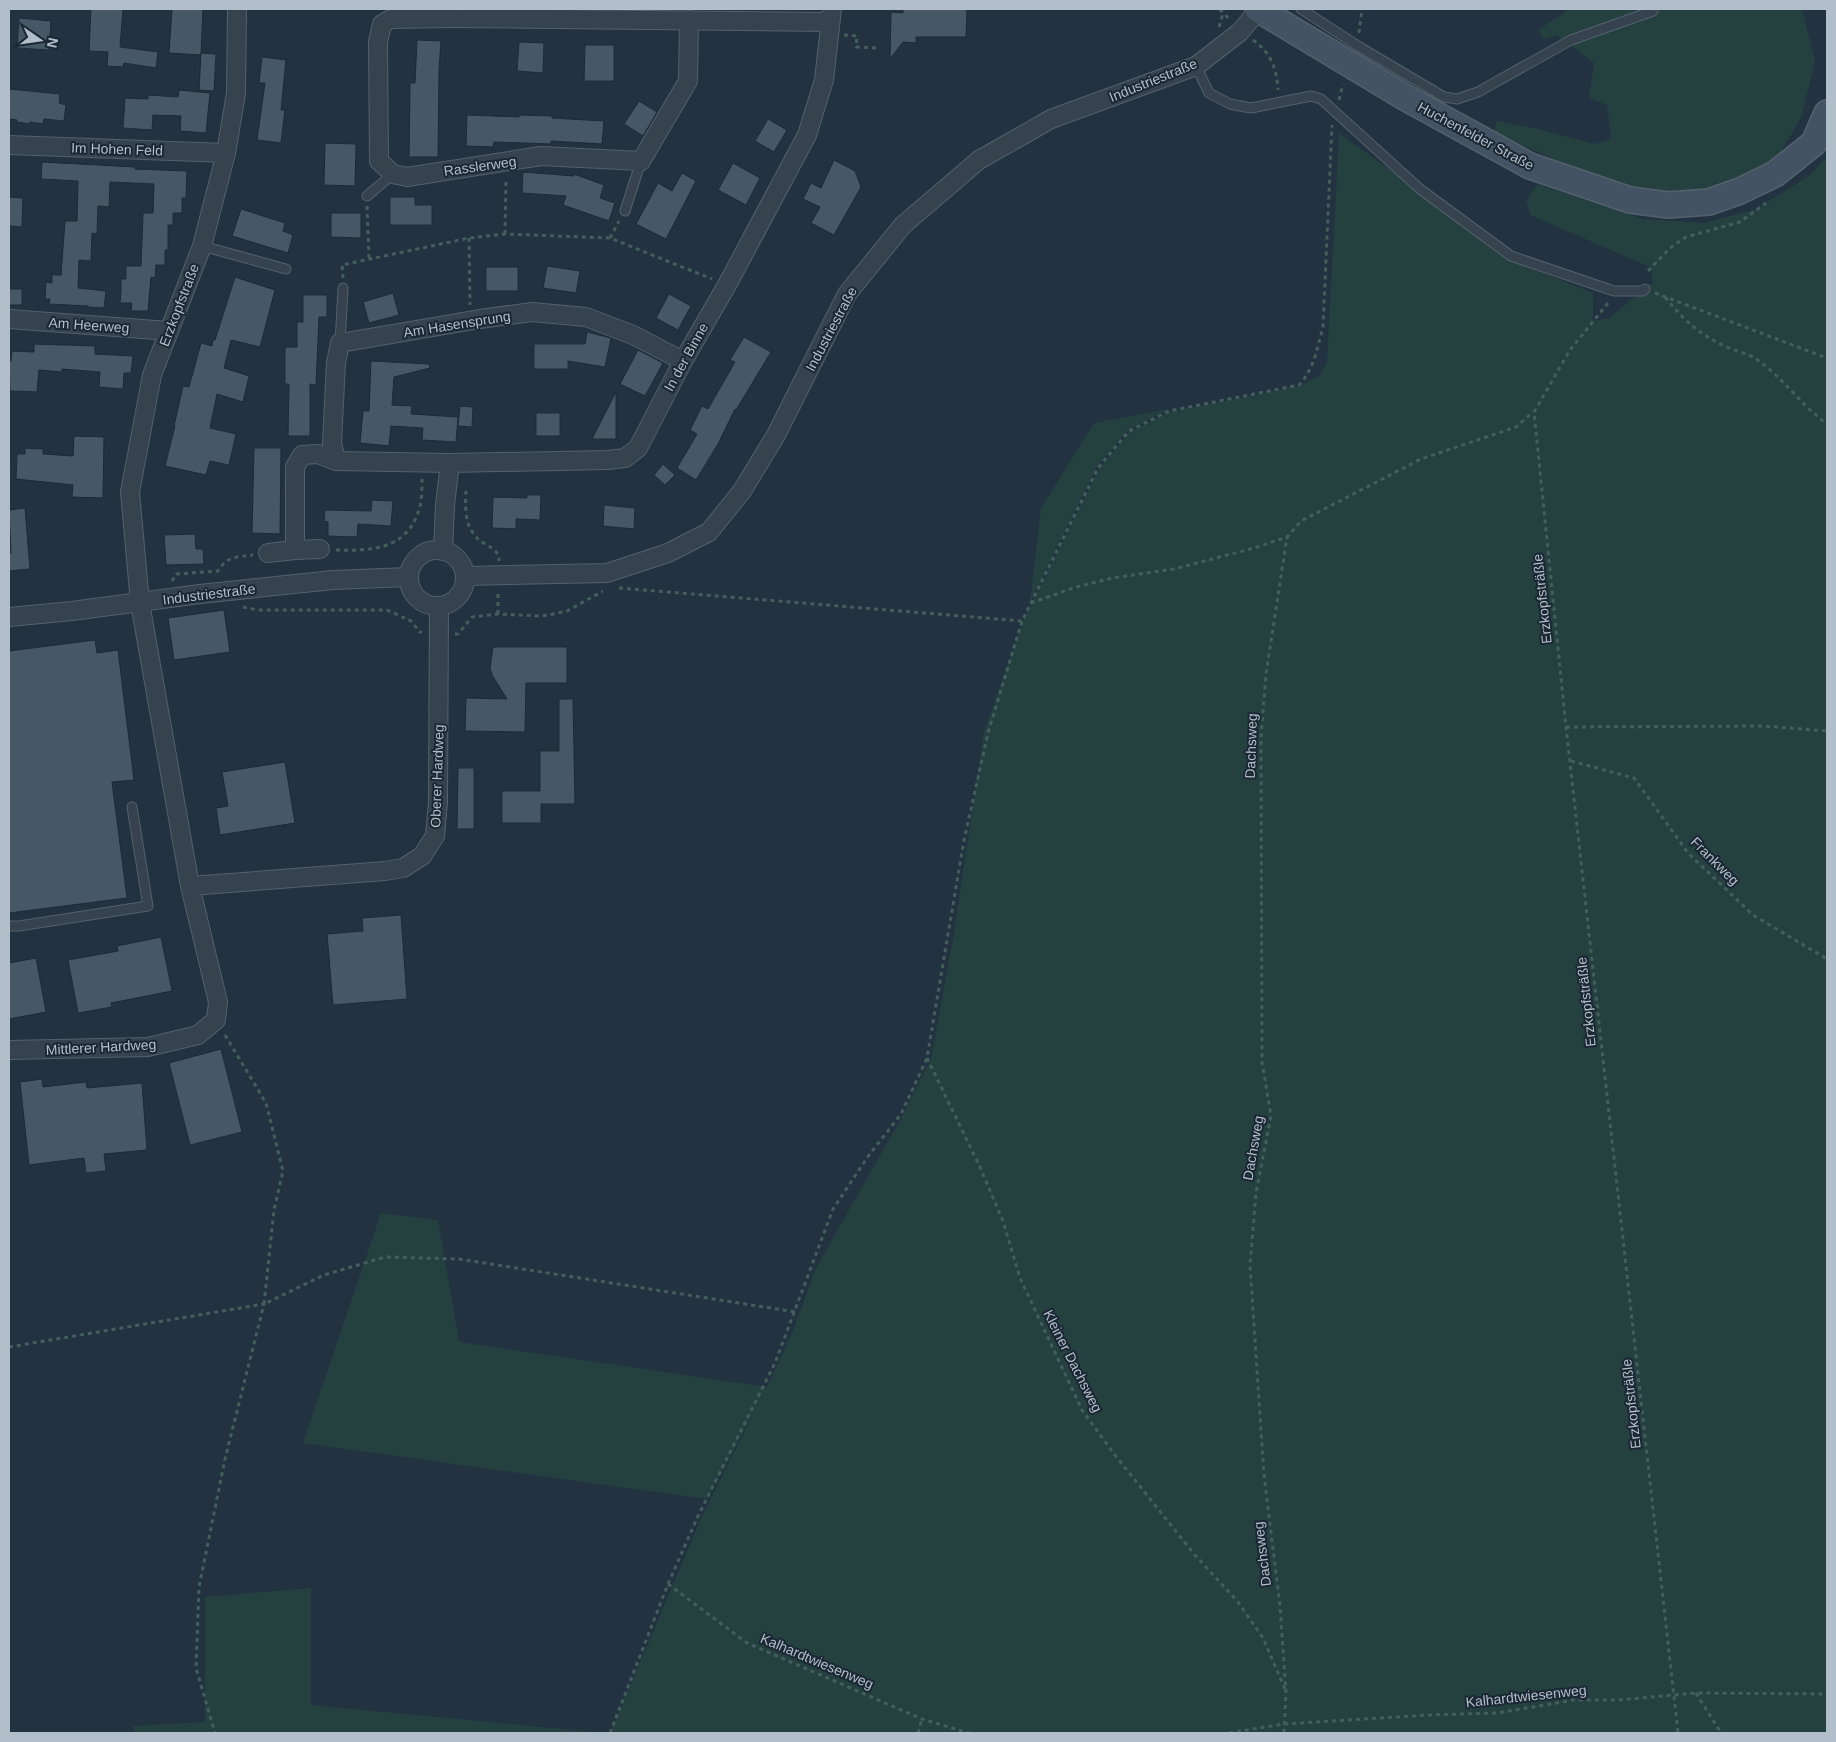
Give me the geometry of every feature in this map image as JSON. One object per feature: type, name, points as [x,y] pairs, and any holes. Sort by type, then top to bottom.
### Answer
[{"type":"main road","name":"Huchenfelder Straße","points":[[1259,9],[1406,98],[1530,166],[1630,200],[1668,205],[1709,202],[1740,191],[1775,174],[1814,144],[1827,113]]},
{"type":"street","name":"Erzkopfstraße","points":[[140,603],[130,492],[152,376],[202,246],[226,153],[236,93],[237,9]]},
{"type":"street","name":"Industriestraße","points":[[465,576],[607,573],[668,554],[709,532],[742,491],[776,435],[847,294],[903,225],[979,160],[1051,119],[1196,66],[1240,32],[1259,9]]},
{"type":"street","points":[[393,174],[379,161],[378,42],[382,24],[391,19],[452,13],[830,21]]},
{"type":"street","points":[[641,161],[688,81],[699,17]]},
{"type":"street","name":"In der Binne","points":[[459,463],[607,460],[624,458],[638,448],[683,361],[727,285],[807,135],[824,80],[830,21]]},
{"type":"street","name":"Im Hohen Feld","points":[[9,144],[226,153]]},
{"type":"street","name":"Rasslerweg","points":[[393,174],[407,177],[541,156],[641,161]]},
{"type":"street","name":"Am Hasensprung","points":[[340,343],[532,312],[586,317],[633,335],[683,361]]},
{"type":"street","name":"Am Heerweg","points":[[9,319],[169,331]]},
{"type":"street","points":[[336,461],[332,443],[336,363],[340,343]]},
{"type":"street","points":[[295,550],[295,467],[302,455],[318,454],[336,461],[459,463],[445,505],[443,551]]},
{"type":"street","points":[[268,553],[320,549]]},
{"type":"street","points":[[429,551],[443,551],[456,557],[464,569],[465,576],[461,592],[455,599],[448,604],[439,606],[421,601],[411,586],[409,577],[413,565],[422,554],[429,551]]},
{"type":"street","name":"Industriestraße","points":[[9,616],[72,611],[333,580],[409,577]]},
{"type":"street","points":[[140,603],[190,886],[218,1002],[216,1020]]},
{"type":"street","name":"Oberer Hardweg","points":[[190,886],[385,871],[403,868],[422,856],[434,836],[438,802],[439,606]]},
{"type":"street","name":"Mittlerer Hardweg","points":[[9,1050],[148,1047],[198,1035],[216,1020]]},
{"type":"lane","points":[[1301,9],[1358,46],[1444,97],[1457,99],[1478,92],[1571,40],[1654,11]]},
{"type":"lane","points":[[1196,66],[1209,93],[1230,104],[1251,108],[1311,96],[1321,99],[1420,189],[1515,254],[1614,291],[1643,291],[1645,289]]},
{"type":"lane","points":[[625,212],[641,161]]},
{"type":"lane","points":[[367,196],[393,174]]},
{"type":"lane","points":[[202,246],[286,269]]},
{"type":"lane","points":[[340,343],[343,288]]},
{"type":"lane","points":[[9,926],[148,906],[132,807]]},
{"type":"path","points":[[1220,9],[1240,32],[1261,46],[1273,61],[1277,76],[1278,103]]},
{"type":"path","points":[[1358,46],[1362,9]]},
{"type":"path","points":[[830,21],[857,36],[856,47],[877,48]]},
{"type":"path","points":[[610,1733],[668,1584],[698,1516],[775,1363],[796,1312],[833,1209],[869,1155],[901,1114],[927,1058],[963,850],[986,742],[1022,621],[1098,468],[1129,431],[1169,411],[1298,386],[1308,375],[1315,359],[1323,327],[1331,130],[1335,110]]},
{"type":"path","points":[[506,234],[507,162]]},
{"type":"path","points":[[367,196],[369,258]]},
{"type":"path","points":[[610,238],[625,212]]},
{"type":"path","points":[[342,265],[469,238],[506,234],[610,238],[727,285]]},
{"type":"path","points":[[469,238],[471,321]]},
{"type":"path","points":[[1645,289],[1827,358]]},
{"type":"path","points":[[1031,603],[1073,588],[1112,578],[1174,569],[1254,548],[1287,537],[1301,521],[1421,459],[1516,427],[1534,412],[1570,350],[1606,306],[1614,291]]},
{"type":"path","points":[[1665,297],[1687,323],[1701,334],[1758,360],[1815,415],[1827,424]]},
{"type":"path","name":"Erzkopfsträßle","points":[[1534,412],[1566,727],[1678,1733]]},
{"type":"path","points":[[320,549],[369,550],[392,544],[404,536],[415,522],[421,504],[423,463]]},
{"type":"path","points":[[459,463],[469,527],[478,540],[493,548],[499,556],[498,614]]},
{"type":"path","name":"Dachsweg","points":[[1284,1733],[1286,1692],[1280,1606],[1264,1475],[1250,1265],[1256,1193],[1271,1116],[1262,1062],[1261,737],[1266,674],[1287,537]]},
{"type":"path","points":[[174,598],[172,581],[176,574],[218,571],[224,562],[236,557],[268,553]]},
{"type":"path","points":[[617,588],[1022,621]]},
{"type":"path","points":[[236,606],[258,610],[387,610],[411,621],[420,632],[458,634],[472,617],[498,614],[540,616],[567,611],[601,591],[609,589]]},
{"type":"path","points":[[1566,727],[1764,726],[1827,731]]},
{"type":"path","name":"Frankweg","points":[[1571,761],[1634,778],[1688,853],[1753,915],[1827,959]]},
{"type":"path","points":[[215,1733],[196,1668],[198,1587],[225,1459],[264,1304],[274,1210],[283,1171],[266,1103],[216,1020]]},
{"type":"path","name":"Kleiner Dachsweg","points":[[927,1058],[979,1165],[1003,1221],[1020,1278],[1082,1410],[1114,1454],[1194,1554],[1238,1602],[1263,1638],[1286,1692]]},
{"type":"path","points":[[9,1347],[264,1304],[324,1275],[384,1257],[459,1259],[796,1312]]},
{"type":"path","name":"Kalhardtwiesenweg","points":[[668,1584],[747,1643],[922,1719],[969,1733]]},
{"type":"path","points":[[1696,1693],[1721,1733]]},
{"type":"path","name":"Kalhardtwiesenweg","points":[[1228,1733],[1283,1724],[1497,1714],[1574,1700],[1618,1700],[1696,1693],[1827,1694]]},
{"type":"path","points":[[918,1733],[922,1719]]},
{"type":"green space","points":[[1570,9],[1801,9],[1815,62],[1801,118],[1776,160],[1717,191],[1669,193],[1635,188],[1591,175],[1495,133],[1496,121],[1539,129],[1594,144],[1611,139],[1607,105],[1589,98],[1594,63],[1556,35],[1544,39],[1538,30]]},
{"type":"green space","points":[[1339,133],[1521,264],[1593,293],[1593,321],[1609,318],[1653,282],[1650,267],[1530,215],[1526,200],[1538,184],[1643,219],[1704,223],[1756,209],[1810,175],[1827,156],[1827,1733],[610,1733],[703,1514],[758,1405],[707,1499],[303,1443],[381,1213],[438,1220],[459,1342],[767,1387],[792,1333],[816,1268],[902,1117],[931,1059],[953,939],[984,732],[1023,621],[1099,469],[1130,432],[1170,412],[1299,386],[1320,375],[1327,362]]},
{"type":"green space","points":[[1169,409],[1128,430],[1096,468],[1030,603],[1041,508],[1094,423]]},
{"type":"green space","points":[[311,1588],[311,1705],[604,1733],[135,1733],[133,1726],[205,1722],[205,1597]]},
{"type":"building","points":[[91,9],[123,9],[120,47],[158,52],[156,68],[124,63],[123,67],[107,66],[108,52],[89,51]]},
{"type":"building","points":[[172,9],[203,9],[201,55],[169,53]]},
{"type":"building","points":[[903,9],[967,9],[966,37],[916,37],[916,43],[903,42],[890,59],[891,12],[903,13]]},
{"type":"building","points":[[19,18],[51,21],[49,50],[17,48]]},
{"type":"building","points":[[417,40],[441,41],[438,157],[409,157],[410,83],[415,83]]},
{"type":"building","points":[[519,42],[544,43],[543,73],[517,71]]},
{"type":"building","points":[[585,45],[614,45],[614,81],[584,81]]},
{"type":"building","points":[[201,53],[216,54],[214,91],[199,90]]},
{"type":"building","points":[[262,57],[286,60],[281,110],[285,110],[281,143],[257,140],[265,83],[259,83]]},
{"type":"building","points":[[9,89],[60,94],[59,103],[66,105],[64,121],[44,119],[43,124],[30,122],[30,124],[9,119]]},
{"type":"building","points":[[179,90],[210,93],[206,133],[180,131],[181,116],[153,115],[152,130],[123,128],[125,98],[148,99],[148,95],[178,97]]},
{"type":"building","points":[[639,101],[657,112],[643,136],[624,124]]},
{"type":"building","points":[[467,115],[552,116],[552,118],[604,121],[602,144],[551,141],[551,144],[494,142],[493,147],[466,146]]},
{"type":"building","points":[[768,119],[787,130],[774,152],[755,141]]},
{"type":"building","points":[[325,143],[356,144],[355,186],[324,185]]},
{"type":"building","points":[[834,160],[855,171],[861,187],[834,235],[811,223],[820,207],[803,199],[811,183],[821,188]]},
{"type":"building","points":[[42,162],[187,171],[186,198],[182,198],[182,213],[173,213],[173,225],[168,225],[168,250],[165,250],[165,265],[156,265],[155,278],[151,277],[148,311],[131,311],[132,303],[120,303],[121,279],[126,279],[126,266],[141,266],[143,213],[153,213],[154,184],[110,182],[109,207],[98,206],[97,234],[92,233],[91,261],[79,260],[78,288],[106,291],[104,308],[49,304],[50,299],[45,299],[46,282],[52,283],[52,275],[61,275],[65,221],[77,221],[78,181],[41,179]]},
{"type":"building","points":[[733,163],[760,178],[746,205],[718,190]]},
{"type":"building","points":[[523,172],[574,176],[574,174],[604,185],[600,198],[615,203],[609,221],[563,205],[566,196],[522,193]]},
{"type":"building","points":[[682,173],[696,181],[666,239],[636,224],[658,183],[672,191]]},
{"type":"building","points":[[9,197],[23,198],[22,227],[9,226]]},
{"type":"building","points":[[390,197],[415,197],[415,205],[432,205],[432,225],[390,225]]},
{"type":"building","points":[[241,209],[285,223],[283,231],[293,235],[288,253],[232,236]]},
{"type":"building","points":[[331,213],[361,213],[361,238],[331,237]]},
{"type":"building","points":[[547,266],[580,271],[576,293],[543,288]]},
{"type":"building","points":[[486,267],[518,267],[518,291],[486,291]]},
{"type":"building","points":[[235,277],[275,290],[260,347],[231,340],[224,368],[249,376],[243,402],[217,394],[210,428],[236,434],[229,465],[210,461],[206,475],[165,466],[183,386],[189,387],[201,343],[212,346],[213,340],[215,340]]},
{"type":"building","points":[[9,289],[22,289],[22,305],[9,305]]},
{"type":"building","points":[[393,293],[399,315],[369,323],[363,302]]},
{"type":"building","points":[[669,294],[691,306],[678,330],[656,318]]},
{"type":"building","points":[[303,295],[327,295],[327,317],[319,317],[316,385],[310,384],[310,436],[288,436],[289,384],[285,384],[285,347],[297,347],[297,322],[303,322]]},
{"type":"building","points":[[587,332],[611,338],[605,367],[568,361],[568,369],[534,369],[534,344],[585,344]]},
{"type":"building","points":[[744,337],[771,352],[735,409],[718,444],[696,480],[677,468],[697,434],[690,430],[702,406],[708,409],[735,362],[730,360]]},
{"type":"building","points":[[34,344],[95,346],[95,354],[133,356],[131,373],[124,373],[123,389],[99,387],[100,372],[62,369],[62,372],[39,370],[37,392],[10,391],[9,361],[11,361],[12,351],[34,352]]},
{"type":"building","points":[[638,350],[663,363],[645,396],[620,384]]},
{"type":"building","points":[[371,361],[429,364],[430,368],[394,377],[392,405],[412,406],[411,414],[458,417],[456,442],[422,440],[423,428],[391,426],[389,446],[360,443],[363,411],[369,411]]},
{"type":"building","points":[[616,392],[616,439],[592,439]]},
{"type":"building","points":[[460,406],[473,407],[472,427],[458,426]]},
{"type":"building","points":[[536,413],[560,413],[560,436],[536,436]]},
{"type":"building","points":[[74,436],[104,437],[103,498],[72,497],[73,485],[16,479],[17,454],[25,454],[25,448],[43,449],[43,454],[73,456]]},
{"type":"building","points":[[254,448],[281,448],[280,534],[252,533]]},
{"type":"building","points":[[663,464],[675,475],[665,485],[654,475]]},
{"type":"building","points":[[527,495],[541,495],[540,520],[516,519],[516,529],[492,528],[493,497],[527,498]]},
{"type":"building","points":[[372,500],[393,501],[391,526],[358,524],[357,537],[328,536],[328,522],[324,521],[325,510],[371,511]]},
{"type":"building","points":[[604,505],[635,508],[634,529],[603,526]]},
{"type":"building","points":[[25,508],[30,569],[9,571],[9,553],[11,553],[9,510]]},
{"type":"building","points":[[195,534],[196,549],[203,549],[204,564],[166,565],[164,535]]},
{"type":"building","points":[[224,610],[230,652],[174,660],[168,618]]},
{"type":"building","points":[[95,640],[97,653],[118,650],[134,780],[112,782],[127,898],[9,913],[9,651]]},
{"type":"building","points":[[493,647],[567,647],[567,683],[526,683],[525,732],[465,731],[466,698],[507,699],[492,675],[490,668]]},
{"type":"building","points":[[559,699],[573,699],[575,804],[541,804],[541,823],[502,823],[502,791],[540,791],[540,751],[559,751]]},
{"type":"building","points":[[285,762],[295,823],[220,835],[216,808],[228,806],[222,772]]},
{"type":"building","points":[[458,768],[474,768],[474,829],[457,829]]},
{"type":"building","points":[[401,915],[407,999],[333,1005],[327,934],[363,931],[362,918]]},
{"type":"building","points":[[161,937],[172,991],[111,1003],[112,1007],[78,1013],[68,960],[118,951],[117,946]]},
{"type":"building","points":[[36,958],[46,1012],[9,1019],[9,963]]},
{"type":"building","points":[[221,1049],[242,1132],[190,1145],[169,1063]]},
{"type":"building","points":[[42,1079],[43,1087],[86,1082],[87,1088],[142,1083],[147,1150],[104,1154],[106,1171],[86,1173],[84,1158],[29,1165],[20,1082]]}]
